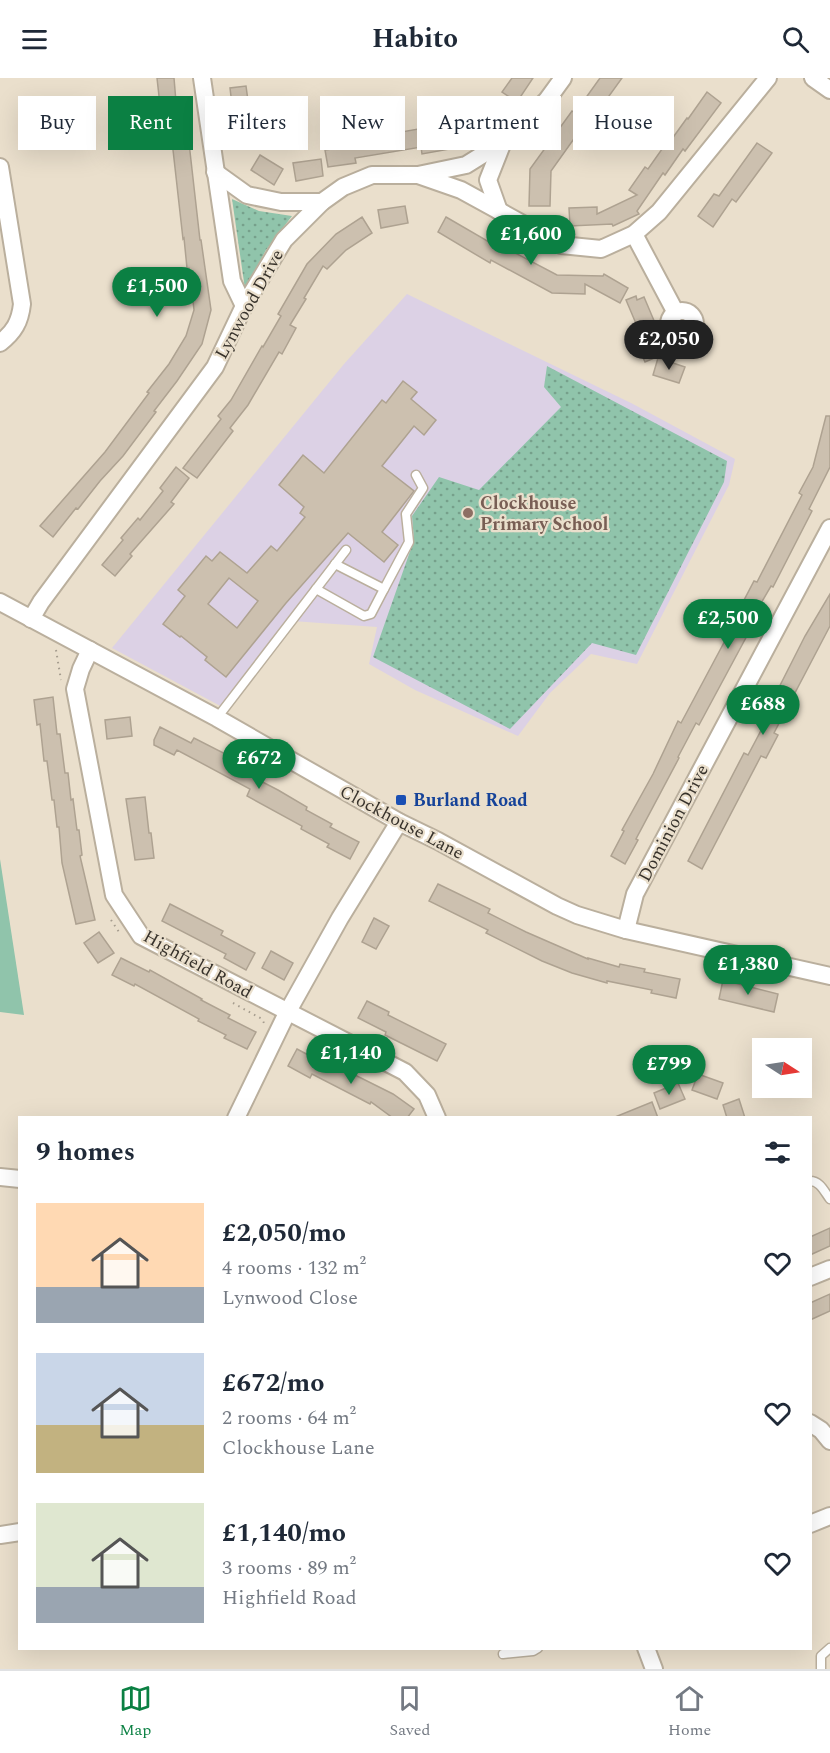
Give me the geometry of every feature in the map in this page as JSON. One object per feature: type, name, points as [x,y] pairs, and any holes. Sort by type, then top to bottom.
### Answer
[{"type":"street","points":[[202,78],[214,172],[232,281],[244,306]]},
{"type":"street","points":[[550,96],[563,78]]},
{"type":"street","name":"Lynwood Drive","points":[[32,619],[41,602],[215,367],[244,306],[284,240],[322,202],[343,187],[372,175],[418,175],[461,190],[561,245],[601,249],[634,234],[658,212],[768,78]]},
{"type":"street","points":[[813,78],[830,90]]},
{"type":"street","points":[[418,175],[466,165],[490,150]]},
{"type":"street","points":[[499,211],[488,180],[500,150]]},
{"type":"street","points":[[0,167],[22,304],[21,317],[7,338]]},
{"type":"street","points":[[214,172],[247,195],[281,202],[322,202]]},
{"type":"street","points":[[634,234],[676,313]]},
{"type":"street","name":"Dominion Drive","points":[[626,930],[635,894],[830,528]]},
{"type":"street","name":"Clockhouse Lane","points":[[0,602],[217,718],[399,822],[557,906],[577,915],[626,930],[830,976]]},
{"type":"street","name":"Highfield Road","points":[[90,650],[75,689],[114,895],[141,936],[405,1072],[427,1095],[436,1116]]},
{"type":"street","points":[[237,1116],[288,1013],[340,918],[399,822]]},
{"type":"street","points":[[0,1178],[18,1179]]},
{"type":"street","points":[[812,1276],[830,1269]]},
{"type":"street","points":[[812,1523],[830,1516]]},
{"type":"street","points":[[0,1535],[18,1532]]},
{"type":"street","points":[[647,1650],[654,1669]]},
{"type":"lane","points":[[316,589],[364,616],[371,614],[410,542],[406,514],[423,488],[416,475]]},
{"type":"lane","points":[[217,718],[346,550]]},
{"type":"lane","points":[[335,564],[384,590]]},
{"type":"lane","points":[[812,1181],[820,1184],[830,1199]]},
{"type":"lane","points":[[821,1669],[821,1656],[830,1648]]},
{"type":"lane","points":[[502,1654],[526,1650]]},
{"type":"path","points":[[54,646],[62,683]]},
{"type":"path","points":[[108,913],[116,930],[123,938]]},
{"type":"path","points":[[230,1000],[262,1019],[267,1030]]},
{"type":"shaded area","name":"Clockhouse Primary School","points":[[407,294],[633,404],[735,459],[729,485],[637,664],[591,654],[550,693],[518,736],[415,690],[369,664],[377,627],[292,621],[226,709],[112,648],[344,364]]},
{"type":"green space","points":[[232,199],[259,211],[292,216],[266,250],[245,289]]},
{"type":"green space","points":[[547,366],[727,461],[724,482],[636,655],[592,643],[510,729],[373,657],[414,540],[412,516],[439,477],[479,490],[561,407],[544,387]]},
{"type":"green space","points":[[0,859],[24,1015],[0,1012]]},
{"type":"building","points":[[157,78],[174,78],[176,96],[159,96]]},
{"type":"building","points":[[512,78],[533,78],[521,96],[508,96],[502,92]]},
{"type":"building","points":[[600,78],[622,78],[609,96],[587,96]]},
{"type":"building","points":[[246,86],[247,96],[231,96],[230,88]]},
{"type":"building","points":[[707,92],[721,103],[685,151],[683,149],[665,175],[663,173],[637,211],[639,214],[613,226],[612,224],[570,226],[569,208],[597,207],[597,214],[637,195],[629,190],[645,167],[648,169],[661,150],[674,150],[674,136]]},
{"type":"building","points":[[572,111],[573,140],[551,171],[550,206],[529,206],[530,169],[544,150],[561,150],[561,126]]},
{"type":"building","points":[[417,129],[417,148],[405,150],[405,131]]},
{"type":"building","points":[[757,143],[772,153],[736,202],[732,199],[713,227],[698,216],[714,194],[719,196]]},
{"type":"building","points":[[173,150],[190,150],[211,310],[202,344],[123,456],[53,537],[40,526],[105,452],[149,393],[147,392],[169,364],[186,336],[194,310]]},
{"type":"building","points":[[325,150],[403,150],[355,158],[356,163],[328,167]]},
{"type":"building","points":[[421,150],[444,150],[422,154]]},
{"type":"building","points":[[260,155],[283,169],[274,185],[251,170]]},
{"type":"building","points":[[321,159],[323,176],[296,181],[293,163]]},
{"type":"building","points":[[405,206],[408,223],[381,228],[378,210]]},
{"type":"building","points":[[362,217],[372,233],[346,250],[327,269],[323,266],[290,325],[296,328],[282,354],[279,352],[248,405],[230,428],[233,431],[197,478],[183,468],[221,419],[218,416],[231,400],[263,347],[281,316],[278,314],[307,264],[336,234]]},
{"type":"building","points":[[446,217],[501,249],[502,246],[557,275],[603,276],[604,274],[628,288],[620,303],[585,284],[585,294],[552,293],[491,260],[490,263],[438,232]]},
{"type":"building","points":[[636,296],[637,300],[644,297],[655,323],[649,325],[661,355],[645,362],[634,336],[640,333],[626,300]]},
{"type":"building","points":[[658,358],[685,367],[679,383],[653,375]]},
{"type":"building","points":[[403,381],[417,392],[411,399],[436,420],[424,435],[414,426],[382,466],[414,491],[382,532],[398,545],[384,562],[348,533],[286,603],[226,677],[205,660],[207,657],[163,624],[185,596],[178,590],[206,556],[212,561],[220,552],[247,573],[271,546],[277,551],[305,517],[300,513],[304,507],[279,485],[303,455],[324,473],[382,400],[386,403]],"holes":[[[229,578],[258,601],[237,628],[208,604]]]},
{"type":"building","points":[[826,416],[830,416],[830,467],[809,509],[812,511],[773,587],[771,586],[753,617],[756,619],[699,725],[696,723],[625,864],[611,856],[624,831],[622,830],[653,774],[678,721],[681,723],[744,605],[742,604],[754,581],[757,582],[802,495],[799,493],[813,467]]},
{"type":"building","points":[[176,467],[189,478],[171,502],[174,504],[130,554],[132,556],[115,576],[102,565],[123,540],[121,538],[138,518],[140,520],[163,491],[160,488]]},
{"type":"building","points":[[830,594],[830,626],[774,733],[778,735],[766,758],[761,756],[702,869],[688,861],[744,753],[748,755],[766,721],[763,719],[805,636]]},
{"type":"building","points":[[53,697],[57,734],[60,734],[65,773],[68,773],[71,800],[73,799],[77,830],[79,830],[82,855],[80,856],[95,920],[76,924],[62,863],[59,827],[57,827],[54,800],[52,800],[47,761],[44,761],[40,724],[37,725],[34,700]]},
{"type":"building","points":[[130,717],[132,736],[107,739],[105,720]]},
{"type":"building","points":[[160,727],[191,743],[194,738],[245,764],[241,771],[307,807],[306,810],[332,824],[330,827],[359,842],[350,859],[327,847],[329,844],[301,829],[302,826],[247,796],[250,789],[177,750],[174,755],[154,745]]},
{"type":"building","points":[[145,797],[154,858],[135,860],[126,799]]},
{"type":"building","points":[[438,884],[490,909],[488,913],[526,932],[588,959],[619,967],[620,964],[645,969],[644,972],[680,979],[676,998],[651,993],[652,990],[607,981],[607,983],[542,961],[486,933],[488,930],[429,901]]},
{"type":"building","points":[[170,904],[223,931],[221,935],[255,953],[246,970],[224,958],[226,954],[162,921]]},
{"type":"building","points":[[374,918],[389,926],[376,949],[362,942]]},
{"type":"building","points":[[99,932],[114,953],[98,963],[84,943]]},
{"type":"building","points":[[271,951],[293,963],[284,980],[262,968]]},
{"type":"building","points":[[121,958],[149,972],[150,970],[230,1015],[228,1018],[256,1032],[247,1049],[224,1038],[226,1035],[198,1021],[199,1019],[135,984],[134,986],[112,975]]},
{"type":"building","points":[[723,980],[778,994],[774,1012],[719,999]]},
{"type":"building","points":[[367,1001],[389,1012],[388,1015],[446,1044],[437,1061],[385,1035],[386,1032],[358,1018]]},
{"type":"building","points":[[297,1049],[327,1065],[329,1062],[393,1094],[414,1109],[409,1116],[390,1116],[371,1102],[370,1104],[312,1074],[310,1078],[288,1066]]},
{"type":"building","points":[[698,1074],[723,1083],[717,1099],[692,1090]]},
{"type":"building","points":[[678,1083],[685,1099],[660,1109],[654,1093]]},
{"type":"building","points":[[739,1099],[744,1116],[726,1116],[723,1105]]},
{"type":"building","points":[[652,1102],[657,1116],[617,1116]]},
{"type":"building","points":[[830,1228],[830,1246],[812,1254],[812,1236]]},
{"type":"building","points":[[830,1294],[830,1311],[812,1319],[812,1302]]},
{"type":"place","name":"Clockhouse Primary School","points":[[468,513]]},
{"type":"place","name":"Burland Road","points":[[401,800]]}]
